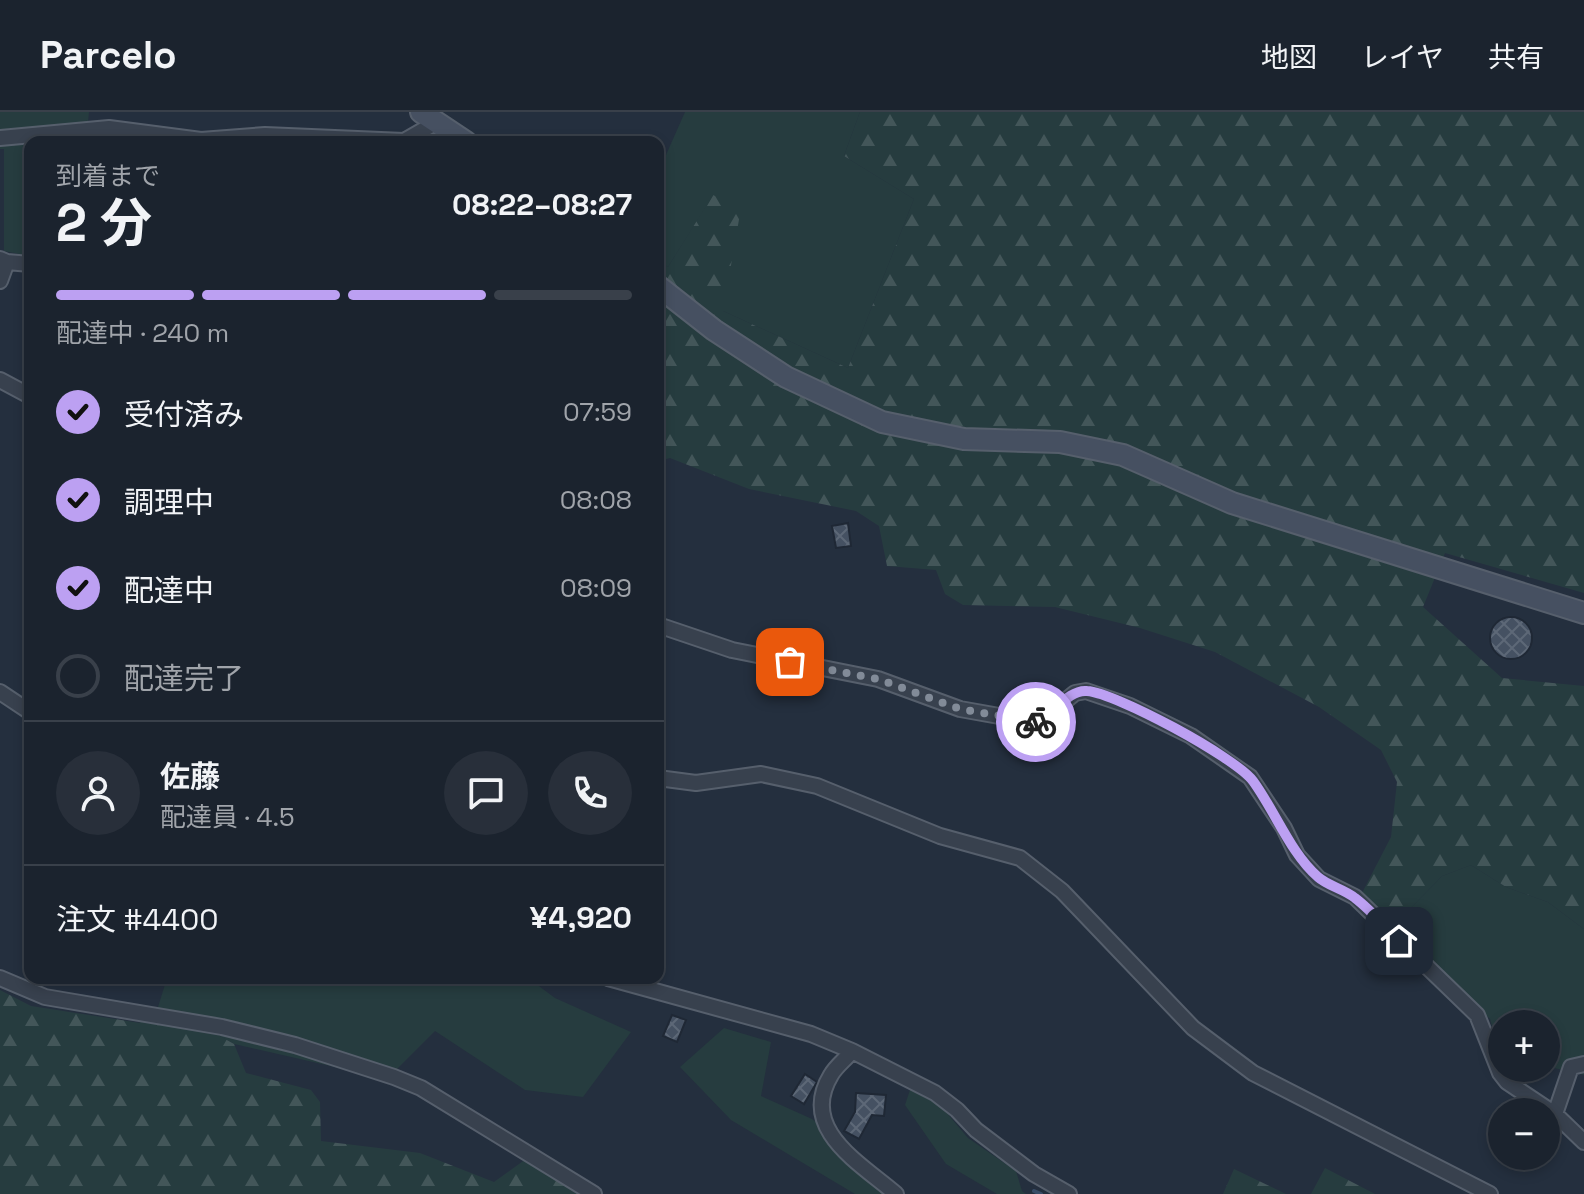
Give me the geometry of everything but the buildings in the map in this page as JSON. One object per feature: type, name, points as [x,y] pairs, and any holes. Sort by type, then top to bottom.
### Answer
[{"type":"street","points":[[409,136],[429,117],[457,136]]},
{"type":"street","points":[[0,138],[109,128],[176,136]]},
{"type":"street","points":[[252,136],[288,136]]},
{"type":"street","points":[[0,281],[4,261],[24,263]]},
{"type":"street","points":[[664,291],[714,330],[786,377],[882,422],[964,439],[1060,442],[1123,455],[1232,503],[1584,613]]},
{"type":"street","points":[[0,380],[24,393]]},
{"type":"street","points":[[664,627],[732,650],[878,679],[960,709],[1038,723],[1075,693],[1086,691],[1130,706],[1191,736],[1250,777],[1284,828],[1297,855],[1319,879],[1355,897],[1477,1015],[1500,1073],[1507,1082],[1531,1098]]},
{"type":"street","points":[[0,692],[24,708]]},
{"type":"street","points":[[664,779],[696,783],[761,774],[817,786],[940,836],[1020,858],[1062,891],[1193,1028],[1253,1073],[1490,1194]]},
{"type":"street","points":[[0,978],[45,997],[222,1027],[295,1045],[394,1077],[421,1088],[594,1194]]},
{"type":"street","points":[[630,984],[811,1034],[852,1051],[935,1093],[976,1130],[1034,1174],[1069,1194]]},
{"type":"street","points":[[852,1051],[831,1074],[821,1100],[823,1123],[834,1141],[896,1194]]},
{"type":"street","points":[[1560,1099],[1571,1067],[1584,1064]]},
{"type":"street","points":[[1560,1119],[1584,1142]]},
{"type":"green space","points":[[0,112],[89,112],[87,133],[123,136],[24,136],[24,255],[4,251],[4,149],[0,149]]},
{"type":"green space","points":[[685,112],[860,112],[844,156],[914,199],[848,368],[723,311],[713,196],[668,267],[664,265],[664,159]]},
{"type":"green space","points":[[860,112],[1584,112],[1584,593],[1445,553],[1423,607],[1502,678],[1584,686],[1584,929],[1548,902],[1506,887],[1471,865],[1442,876],[1395,924],[1362,893],[1391,837],[1397,782],[1381,750],[1319,707],[1215,652],[1140,628],[1055,607],[963,605],[945,594],[936,570],[887,566],[879,526],[856,511],[749,489],[670,458],[664,460],[664,265],[668,267],[713,195],[741,208],[723,311],[848,368],[914,199],[844,156]]},
{"type":"green space","points":[[1471,865],[1506,887],[1548,902],[1584,929],[1584,1075],[1560,1069],[1560,1010],[1488,1010],[1488,1017],[1395,924],[1442,876]]},
{"type":"green space","points":[[165,984],[536,984],[555,998],[631,1032],[583,1097],[525,1090],[435,1031],[387,1079],[234,1044],[218,1035],[138,1024],[158,1007]]},
{"type":"green space","points":[[0,990],[31,1006],[218,1035],[234,1044],[246,1073],[311,1090],[320,1102],[321,1141],[420,1153],[494,1182],[526,1159],[581,1194],[0,1194]]},
{"type":"green space","points":[[724,1028],[771,1042],[761,1096],[812,1119],[901,1191],[898,1194],[855,1194],[731,1120],[680,1067]]},
{"type":"green space","points":[[910,1090],[940,1105],[968,1138],[1016,1171],[1022,1191],[1026,1194],[997,1194],[946,1164],[905,1105]]},
{"type":"green space","points":[[1325,1168],[1375,1194],[1311,1194]]},
{"type":"green space","points":[[1234,1169],[1286,1194],[1223,1194]]},
{"type":"waterway","points":[[1034,1191],[1041,1194]]},
{"type":"way so far","points":[[790,662],[878,679],[960,709],[1036,722]]},
{"type":"route","points":[[1036,722],[1075,693],[1086,691],[1130,706],[1191,736],[1250,777],[1284,828],[1297,855],[1319,879],[1355,897],[1399,941]]}]
